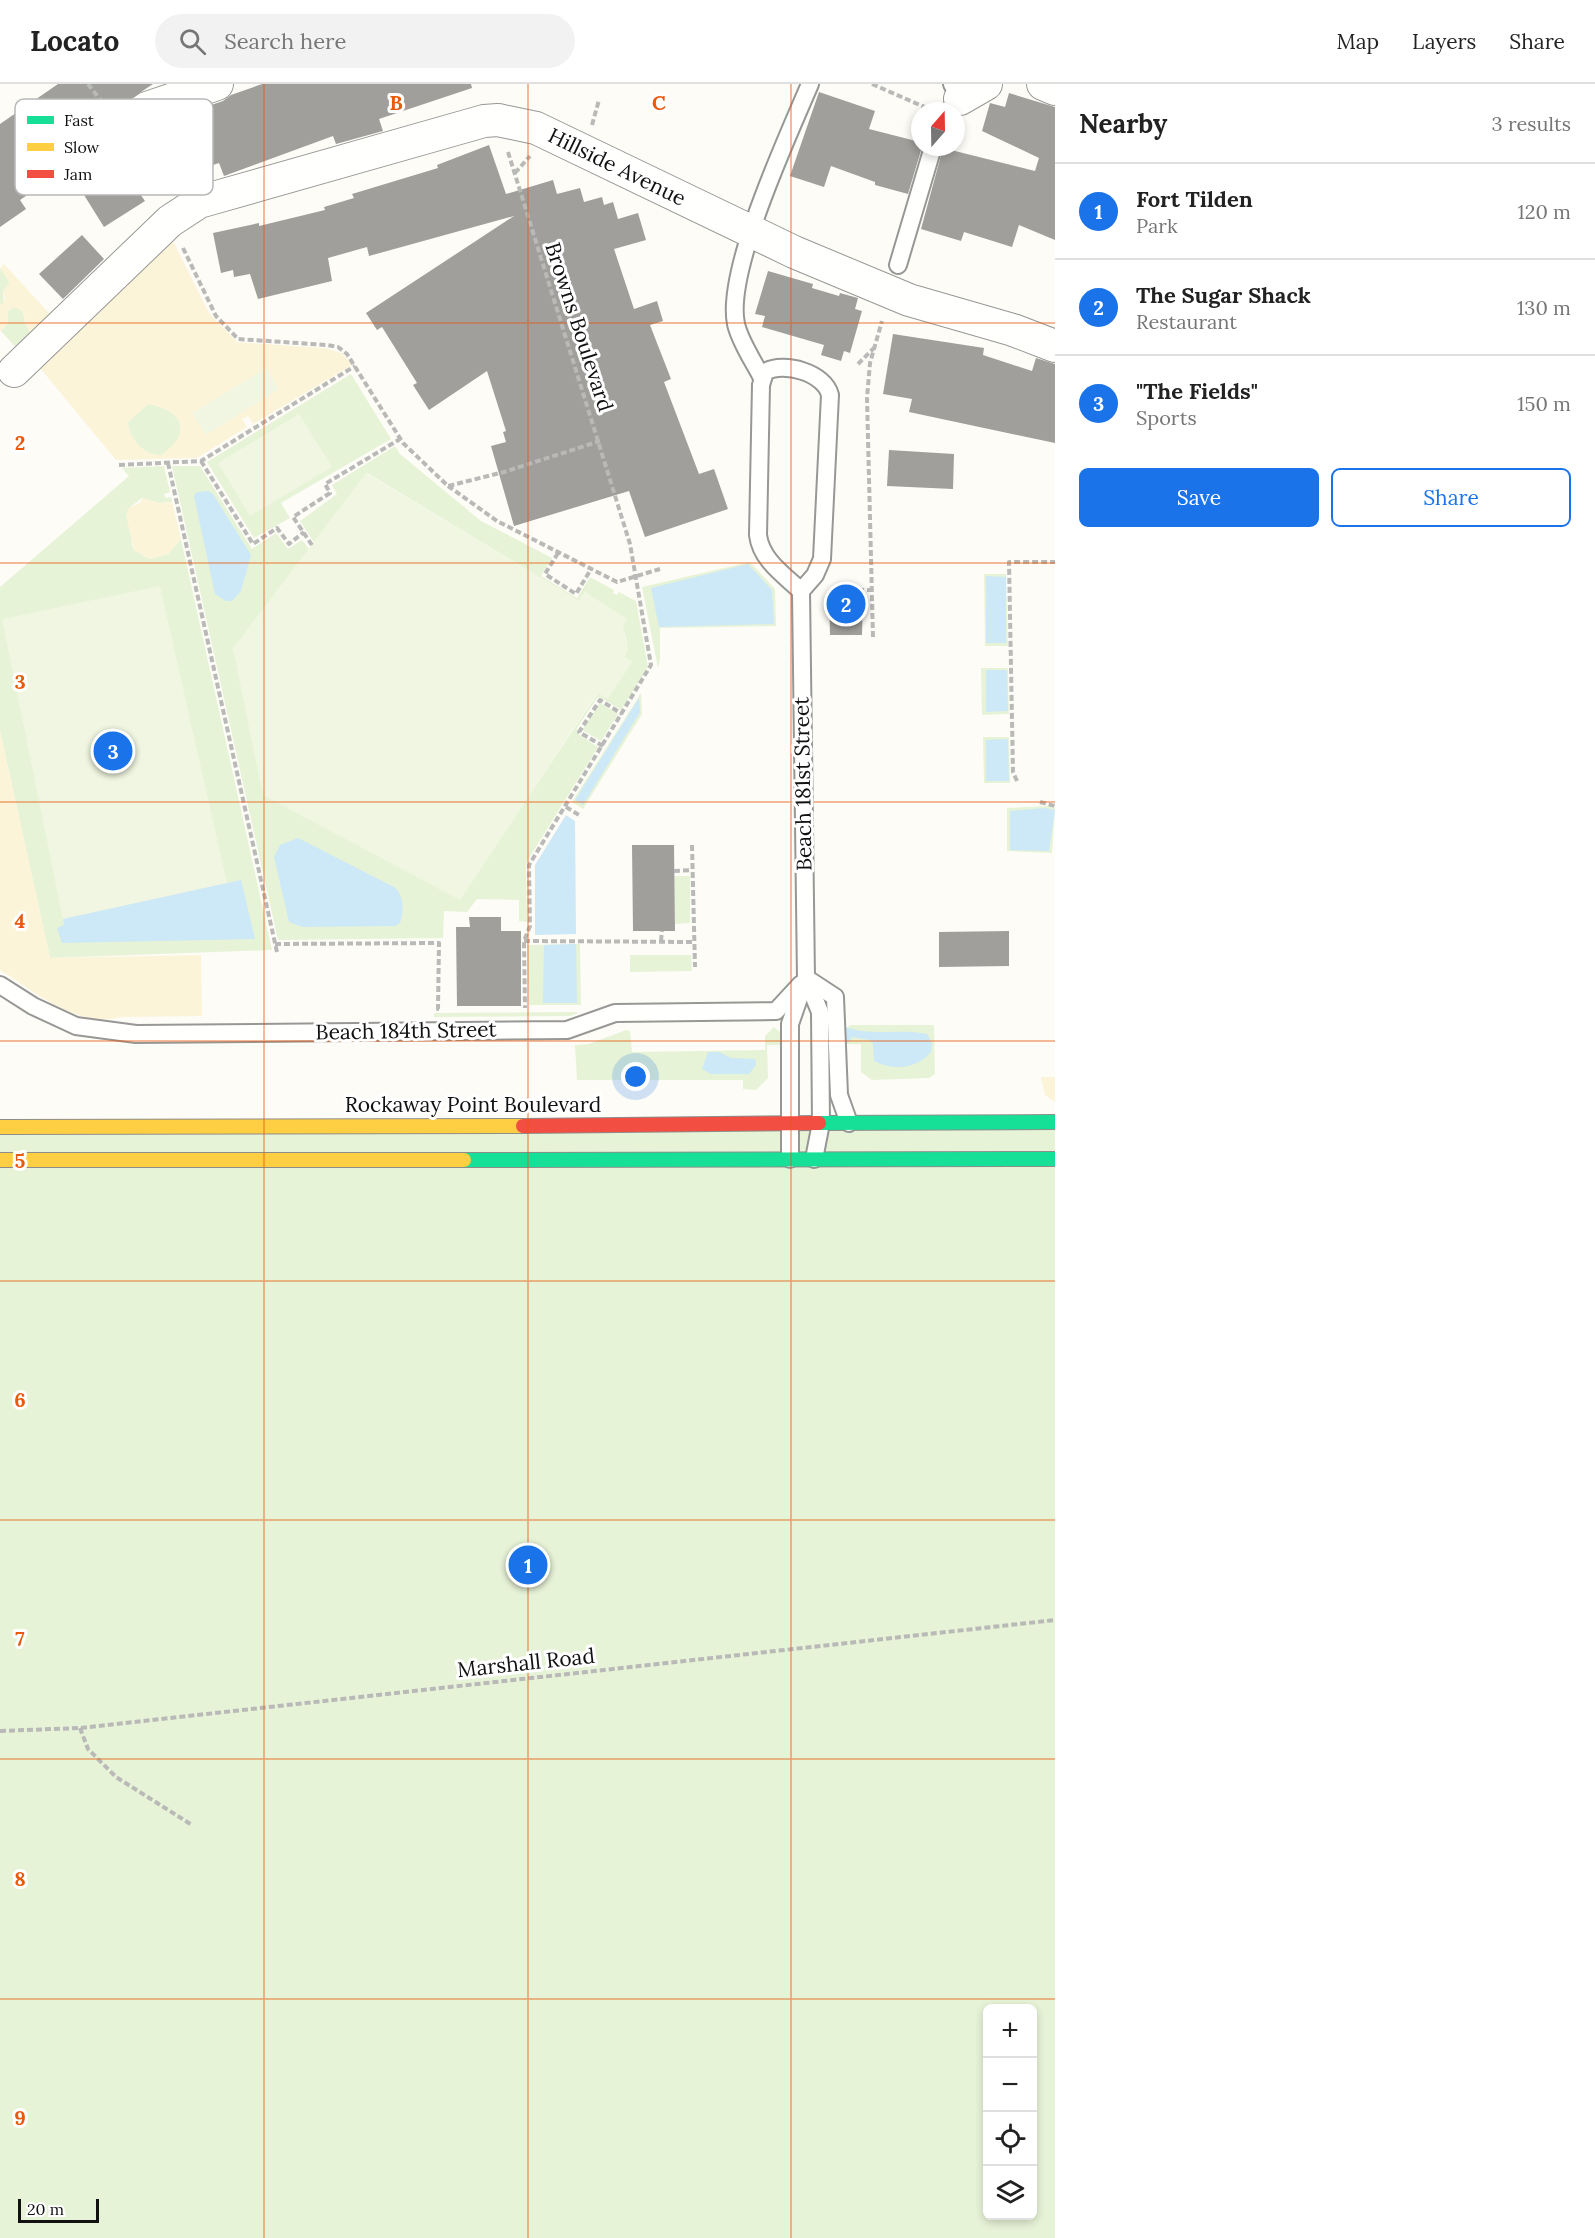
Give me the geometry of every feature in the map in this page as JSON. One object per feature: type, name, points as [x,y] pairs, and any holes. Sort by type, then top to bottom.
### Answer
[{"type":"street","points":[[173,99],[217,84]]},
{"type":"street","points":[[1043,84],[1055,89]]},
{"type":"street","name":"Hillside Avenue","points":[[14,371],[170,221],[199,202],[484,121],[498,120],[536,128],[753,232],[895,278],[909,300],[1013,330],[1055,346]]},
{"type":"street","points":[[1024,1159],[1025,1122]]},
{"type":"street","name":"Rockaway Point Boulevard","points":[[0,1127],[1055,1122]]},
{"type":"street","points":[[0,1160],[1055,1159]]},
{"type":"lane","points":[[762,378],[736,324],[737,289],[770,179],[810,84]]},
{"type":"lane","points":[[895,278],[930,156]]},
{"type":"lane","points":[[779,367],[813,375],[828,386],[830,395],[822,559],[815,575],[801,591],[769,560],[759,544],[762,378],[765,372],[779,367]]},
{"type":"lane","name":"Beach 181st Street","points":[[790,1159],[790,1024],[806,978],[801,591]]},
{"type":"lane","points":[[806,978],[835,997],[839,1095],[849,1123]]},
{"type":"lane","name":"Beach 181st Street","points":[[806,978],[820,1012],[821,1123],[814,1159]]},
{"type":"lane","name":"Beach 184th Street","points":[[0,985],[33,1006],[76,1026],[136,1034],[567,1030],[615,1013],[776,1011],[806,978]]},
{"type":"path","points":[[872,84],[956,98]]},
{"type":"path","name":"Browns Boulevard","points":[[498,120],[600,441],[630,544],[651,665],[529,865],[530,926],[524,942],[525,1008]]},
{"type":"path","points":[[170,221],[216,316],[238,339],[338,347],[355,366],[400,439],[448,486],[497,521],[617,582],[660,569]]},
{"type":"path","points":[[873,637],[867,398],[875,348],[895,278]]},
{"type":"path","points":[[858,364],[875,348]]},
{"type":"path","points":[[119,465],[201,461],[355,366]]},
{"type":"path","points":[[312,545],[292,517],[330,493],[325,484],[400,439]]},
{"type":"path","points":[[448,486],[504,472],[600,441]]},
{"type":"path","points":[[201,461],[253,544],[277,528],[289,544],[304,532]]},
{"type":"path","points":[[168,463],[277,952]]},
{"type":"path","points":[[558,552],[545,574],[576,594],[591,569]]},
{"type":"path","points":[[1017,781],[1013,772],[1009,562],[1055,562]]},
{"type":"path","points":[[831,590],[871,590]]},
{"type":"path","points":[[603,746],[579,732],[600,700],[622,714]]},
{"type":"path","points":[[1040,801],[1055,806]]},
{"type":"path","points":[[566,807],[579,815]]},
{"type":"path","points":[[692,845],[695,968]]},
{"type":"path","points":[[674,871],[692,870]]},
{"type":"path","points":[[662,931],[662,941]]},
{"type":"path","points":[[524,942],[694,942]]},
{"type":"path","points":[[275,944],[439,943],[438,1009],[449,1009]]},
{"type":"path","points":[[514,1008],[535,1008]]},
{"type":"path","name":"Marshall Road","points":[[0,1731],[80,1728],[1055,1620]]},
{"type":"path","points":[[80,1728],[88,1749],[116,1777],[192,1825]]},
{"type":"green space","points":[[0,268],[10,283],[3,294],[4,302],[0,306]]},
{"type":"green space","points":[[14,307],[23,311],[25,323],[30,332],[43,336],[19,351],[1,331],[8,323],[8,311]]},
{"type":"green space","points":[[266,368],[279,389],[206,435],[192,413]]},
{"type":"green space","points":[[351,374],[391,439],[281,503],[290,518],[254,538],[207,462]]},
{"type":"green space","points":[[148,404],[170,412],[180,424],[178,439],[161,456],[149,453],[138,445],[129,428],[128,422]]},
{"type":"green space","points":[[299,414],[332,467],[250,516],[218,463]]},
{"type":"green space","points":[[395,446],[400,454],[481,521],[552,558],[541,576],[577,598],[590,577],[614,590],[613,593],[617,595],[619,592],[636,601],[648,667],[621,710],[600,697],[597,698],[577,728],[577,733],[598,747],[526,863],[527,922],[519,921],[519,900],[477,899],[467,912],[444,911],[443,938],[278,940],[172,466],[200,466],[252,549],[276,533],[288,549],[302,540],[309,549],[233,649],[459,900],[598,693],[632,662],[624,657],[627,647],[626,638],[616,620],[585,592],[579,601],[367,473],[314,542],[300,521],[337,494],[332,485]]},
{"type":"green space","points":[[164,466],[170,492],[164,494],[166,498],[171,497],[172,502],[159,503],[142,498],[129,508],[132,545],[134,550],[150,559],[168,554],[181,539],[272,950],[50,958],[0,731],[0,587],[129,476],[122,468]]},
{"type":"green space","points":[[366,473],[579,601],[585,592],[627,619],[623,627],[628,650],[624,657],[632,662],[608,699],[597,693],[460,900],[263,795],[233,649]]},
{"type":"green space","points":[[750,562],[775,589],[776,626],[660,628],[658,668],[642,587]]},
{"type":"green space","points":[[984,574],[1006,574],[1008,646],[985,646]]},
{"type":"green space","points":[[160,586],[227,883],[64,919],[64,925],[2,619]]},
{"type":"green space","points":[[981,668],[1008,668],[1009,714],[982,715]]},
{"type":"green space","points":[[641,693],[642,714],[583,809],[572,802]]},
{"type":"green space","points":[[600,703],[618,714],[601,741],[582,730]]},
{"type":"green space","points":[[983,737],[1009,737],[1010,783],[984,783]]},
{"type":"green space","points":[[1049,806],[1055,808],[1052,853],[1007,851],[1007,808]]},
{"type":"green space","points":[[674,876],[690,876],[690,923],[675,924]]},
{"type":"green space","points":[[580,944],[581,1005],[529,1005],[527,945]]},
{"type":"green space","points":[[630,955],[691,955],[692,971],[630,972]]},
{"type":"green space","points":[[434,1013],[579,1013],[570,1016],[434,1017]]},
{"type":"green space","points":[[850,1025],[934,1025],[935,1074],[929,1078],[872,1080],[861,1072],[861,1044],[846,1044],[845,1030]]},
{"type":"green space","points":[[774,1027],[782,1034],[783,1045],[767,1045],[768,1078],[756,1090],[743,1089],[743,1080],[577,1080],[575,1045],[589,1044],[626,1030],[630,1031],[632,1052],[765,1050],[765,1036]]},
{"type":"green space","points":[[1055,1118],[1055,2238],[0,2238],[0,1121]]},
{"type":"sand","points":[[170,235],[209,313],[237,342],[324,348],[342,353],[352,365],[253,424],[248,416],[242,419],[247,427],[197,458],[116,460],[35,362]],"holes":[[[148,404],[160,407],[176,417],[180,424],[180,431],[178,439],[171,447],[161,455],[155,455],[138,445],[131,434],[128,422]]]},
{"type":"sand","points":[[4,264],[58,323],[43,336],[30,332],[23,311],[14,307],[8,311],[8,323],[0,332],[0,306],[5,300],[3,291],[10,283],[0,268]]},
{"type":"sand","points":[[142,498],[159,503],[172,502],[181,539],[168,554],[150,559],[134,550],[126,515],[129,508],[141,502]]},
{"type":"sand","points":[[0,731],[50,958],[201,955],[202,1016],[89,1018],[42,998],[0,970]]},
{"type":"sand","points":[[1041,1077],[1055,1077],[1055,1102],[1045,1095]]},
{"type":"water","points":[[208,491],[213,494],[251,555],[241,591],[232,601],[226,601],[215,594],[194,496],[197,492]]},
{"type":"water","points":[[748,564],[772,590],[774,624],[659,627],[651,588]]},
{"type":"water","points":[[986,576],[1006,577],[1006,643],[986,643]]},
{"type":"water","points":[[986,670],[1007,670],[1008,711],[986,712]]},
{"type":"water","points":[[639,698],[640,712],[583,805],[575,800]]},
{"type":"water","points":[[1008,739],[1009,781],[986,781],[986,740]]},
{"type":"water","points":[[1044,808],[1055,810],[1049,851],[1010,850],[1010,811]]},
{"type":"water","points":[[566,815],[575,821],[576,934],[535,935],[535,865]]},
{"type":"water","points":[[298,838],[394,887],[400,894],[402,904],[400,923],[395,926],[302,927],[289,922],[274,857],[280,845]]},
{"type":"water","points":[[241,880],[255,939],[62,943],[57,928],[64,925],[63,919]]},
{"type":"water","points":[[576,944],[577,1003],[543,1003],[544,945]]},
{"type":"water","points":[[846,1027],[876,1032],[927,1034],[932,1043],[931,1052],[919,1062],[904,1067],[881,1064],[874,1061],[873,1043],[869,1040],[853,1037],[846,1044]]},
{"type":"water","points":[[708,1052],[719,1052],[731,1058],[755,1059],[756,1065],[749,1074],[711,1074],[702,1069]]},
{"type":"building","points":[[58,84],[153,84],[130,99],[36,99]]},
{"type":"building","points":[[262,84],[471,84],[472,88],[379,119],[383,131],[336,144],[333,136],[224,176],[219,163],[213,165],[213,104]]},
{"type":"building","points":[[819,92],[875,111],[869,129],[911,140],[911,156],[919,156],[908,194],[875,185],[875,182],[831,166],[824,187],[790,176]]},
{"type":"building","points":[[1009,93],[1055,107],[1055,240],[1019,225],[1012,247],[964,232],[961,241],[921,229],[941,156],[965,156],[965,154],[1035,171],[1039,158],[982,131],[990,103],[1005,107]]},
{"type":"building","points":[[15,114],[15,195],[27,195],[20,200],[26,209],[0,227],[0,124]]},
{"type":"building","points":[[489,145],[506,194],[553,180],[557,194],[580,188],[584,202],[602,197],[604,205],[613,202],[618,219],[638,213],[646,240],[614,249],[634,309],[657,301],[663,321],[650,325],[671,379],[664,382],[699,474],[714,469],[728,509],[645,537],[629,491],[514,526],[491,446],[506,442],[503,432],[506,431],[487,371],[429,410],[413,385],[417,383],[382,327],[377,330],[366,313],[514,216],[369,256],[367,247],[328,258],[332,281],[258,299],[250,274],[234,277],[233,270],[221,273],[213,233],[259,223],[259,226],[325,210],[324,207],[354,198],[352,194],[438,168],[437,165]]},
{"type":"building","points":[[84,195],[141,195],[145,201],[104,227]]},
{"type":"building","points":[[82,235],[104,259],[63,299],[39,274]]},
{"type":"building","points":[[768,271],[813,284],[812,288],[839,296],[840,293],[858,298],[855,309],[862,311],[850,353],[844,351],[841,361],[821,355],[824,345],[762,327],[765,316],[755,314]]},
{"type":"building","points":[[893,334],[984,348],[983,355],[1032,371],[1036,358],[1055,364],[1055,443],[909,412],[912,399],[883,394]]},
{"type":"building","points":[[889,450],[954,454],[953,489],[887,486]]},
{"type":"building","points":[[863,593],[862,635],[830,635],[829,594]]},
{"type":"building","points":[[632,845],[674,845],[675,931],[633,931]]},
{"type":"building","points":[[469,917],[501,917],[501,931],[521,931],[521,1006],[457,1006],[456,927],[470,927]]},
{"type":"building","points":[[1009,931],[1009,966],[939,967],[939,932]]},
{"type":"traffic: fast","points":[[819,1123],[1055,1122]]},
{"type":"traffic: fast","points":[[464,1160],[1055,1159]]},
{"type":"traffic: slow","points":[[0,1127],[523,1126]]},
{"type":"traffic: slow","points":[[0,1160],[464,1160]]},
{"type":"traffic: jam","points":[[523,1126],[819,1123]]},
{"type":"place","name":"The Sugar Shack","points":[[846,604]]},
{"type":"place","name":"\"The Fields\"","points":[[113,751]]},
{"type":"place","name":"Fort Tilden","points":[[528,1565]]}]
